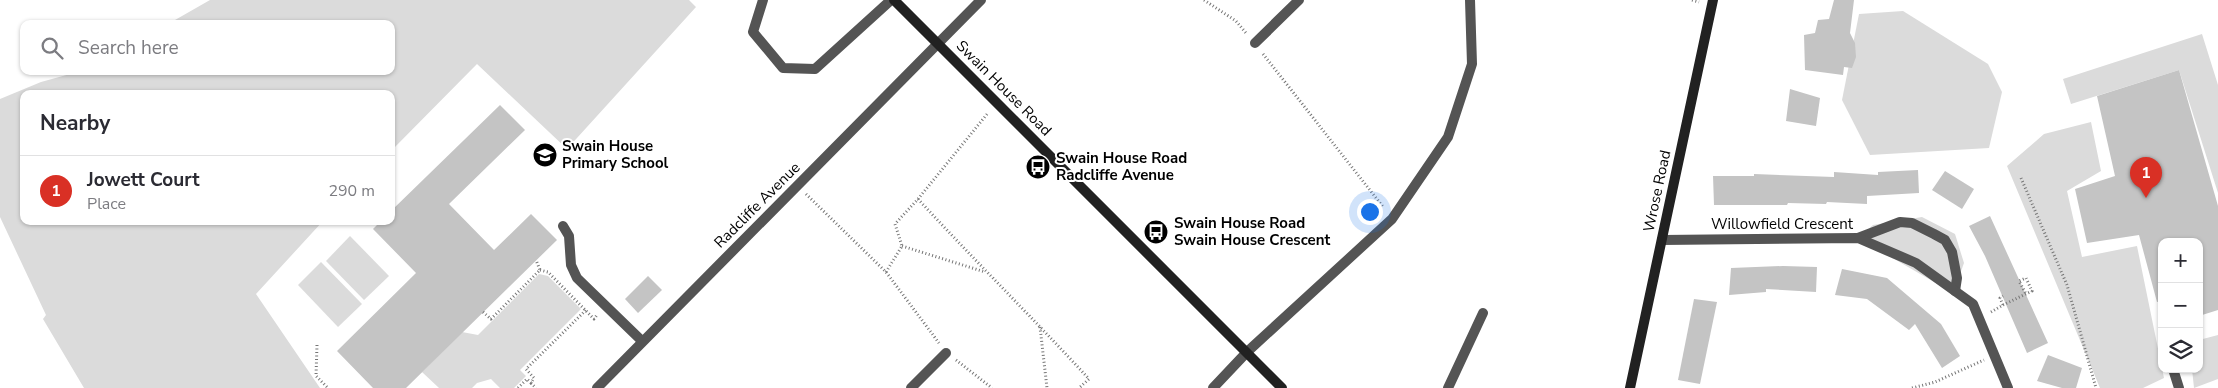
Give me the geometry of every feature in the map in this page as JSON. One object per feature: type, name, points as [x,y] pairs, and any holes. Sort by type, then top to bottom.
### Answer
[{"type":"street","points":[[763,0],[753,32],[783,68],[815,69],[890,0]]},
{"type":"street","name":"Swain House Road","points":[[894,0],[1282,388]]},
{"type":"street","name":"Radcliffe Avenue","points":[[597,388],[981,0]]},
{"type":"street","points":[[1255,43],[1299,0]]},
{"type":"street","points":[[1213,388],[1247,352],[1392,219],[1448,137],[1472,64],[1470,0]]},
{"type":"street","name":"Wrose Road","points":[[1630,388],[1713,0]]},
{"type":"street","points":[[1858,238],[1900,222],[1912,223],[1934,234],[1944,240],[1952,252],[1957,278],[1955,292]]},
{"type":"street","points":[[563,226],[569,236],[571,265],[577,278],[642,341]]},
{"type":"street","name":"Willowfield Crescent","points":[[1662,240],[1858,238],[1916,263],[1973,304],[2008,388]]},
{"type":"street","points":[[1448,388],[1483,313]]},
{"type":"street","points":[[911,388],[946,353]]},
{"type":"street","points":[[2174,373],[2179,388]]},
{"type":"path","points":[[1204,0],[1236,22],[1255,43],[1392,219]]},
{"type":"path","points":[[886,272],[902,246],[895,224],[918,199],[997,102]]},
{"type":"path","points":[[2021,178],[2067,285],[2096,388]]},
{"type":"path","points":[[798,186],[886,272],[946,353],[992,388]]},
{"type":"path","points":[[918,199],[985,272],[1040,325],[1089,379],[1080,388]]},
{"type":"path","points":[[902,246],[985,272]]},
{"type":"path","points":[[483,312],[491,319],[540,270],[536,260]]},
{"type":"path","points":[[1984,315],[2003,305],[2026,294],[2032,291],[2026,278],[2020,281],[2026,294]]},
{"type":"path","points":[[2003,296],[2000,298],[2003,305]]},
{"type":"path","points":[[530,383],[534,378],[526,369],[586,310]]},
{"type":"path","points":[[1040,325],[1047,388]]},
{"type":"path","points":[[316,345],[316,376],[328,388]]},
{"type":"path","points":[[1912,388],[1934,382],[1995,356]]},
{"type":"path","points":[[518,388],[527,379],[536,388]]},
{"type":"shaded area","points":[[210,0],[689,0],[696,7],[567,149],[477,64],[395,147],[395,90],[22,90],[66,75],[395,75],[395,20],[175,20]]},
{"type":"shaded area","points":[[1903,11],[1988,64],[2002,92],[1989,148],[1870,155],[1842,100],[1859,14]]},
{"type":"shaded area","points":[[2202,34],[2218,85],[2218,193],[2179,70],[2071,104],[2063,79]]},
{"type":"shaded area","points":[[20,91],[20,225],[319,225],[256,294],[320,388],[84,388],[43,319],[46,315],[0,217],[0,99]]},
{"type":"shaded area","points":[[2091,122],[2101,171],[2067,191],[2082,257],[2137,246],[2158,349],[2158,373],[2163,373],[2164,378],[2143,388],[2100,388],[2007,166],[2044,134]]},
{"type":"shaded area","points":[[1922,217],[1955,234],[1964,263],[1953,293],[1858,238],[1873,225]]},
{"type":"shaded area","points":[[350,236],[389,276],[364,300],[326,261]]},
{"type":"shaded area","points":[[321,262],[362,304],[338,327],[298,285]]},
{"type":"shaded area","points":[[539,274],[548,276],[581,309],[520,370],[526,376],[514,388],[500,388],[491,379],[477,383],[472,388],[439,388],[422,372],[462,332],[478,335]]},
{"type":"shaded area","points":[[2218,335],[2218,379],[2194,388],[2192,373],[2203,373],[2203,339]]},
{"type":"building","points":[[1834,0],[1854,0],[1850,33],[1855,43],[1856,57],[1852,68],[1844,67],[1843,75],[1805,70],[1804,35],[1815,33],[1818,20],[1829,19]]},
{"type":"building","points":[[2179,70],[2218,206],[2218,310],[2203,315],[2203,238],[2158,238],[2157,302],[2139,235],[2087,243],[2075,189],[2115,176],[2097,96]]},
{"type":"building","points":[[1790,89],[1820,98],[1816,126],[1786,121]]},
{"type":"building","points":[[500,105],[525,130],[449,204],[494,250],[531,214],[557,240],[406,388],[373,388],[337,351],[416,273],[373,229],[377,225],[395,225],[395,207]]},
{"type":"building","points":[[1918,170],[1919,193],[1867,196],[1867,204],[1827,202],[1826,204],[1714,205],[1713,176],[1754,176],[1754,174],[1834,177],[1834,172],[1878,175],[1878,172]]},
{"type":"building","points":[[1945,171],[1974,189],[1962,209],[1932,190]]},
{"type":"building","points":[[1990,216],[2048,343],[2027,353],[1985,256],[1969,226]]},
{"type":"building","points":[[1817,267],[1816,292],[1766,289],[1766,292],[1729,295],[1731,268]]},
{"type":"building","points":[[1842,269],[1887,278],[1941,324],[1960,356],[1942,368],[1915,324],[1909,330],[1867,299],[1835,295]]},
{"type":"building","points":[[648,276],[662,290],[638,313],[625,299]]},
{"type":"building","points":[[1694,299],[1717,302],[1700,384],[1678,380]]},
{"type":"building","points":[[2048,355],[2082,368],[2076,388],[2062,388],[2037,381]]},
{"type":"place","name":"Swain House Primary School","points":[[545,155]]},
{"type":"place","name":"Swain House Road Radcliffe Avenue","points":[[1038,167]]},
{"type":"place","name":"Jowett Court","points":[[2146,198]]},
{"type":"place","name":"Swain House Road Swain House Crescent","points":[[1156,232]]}]
